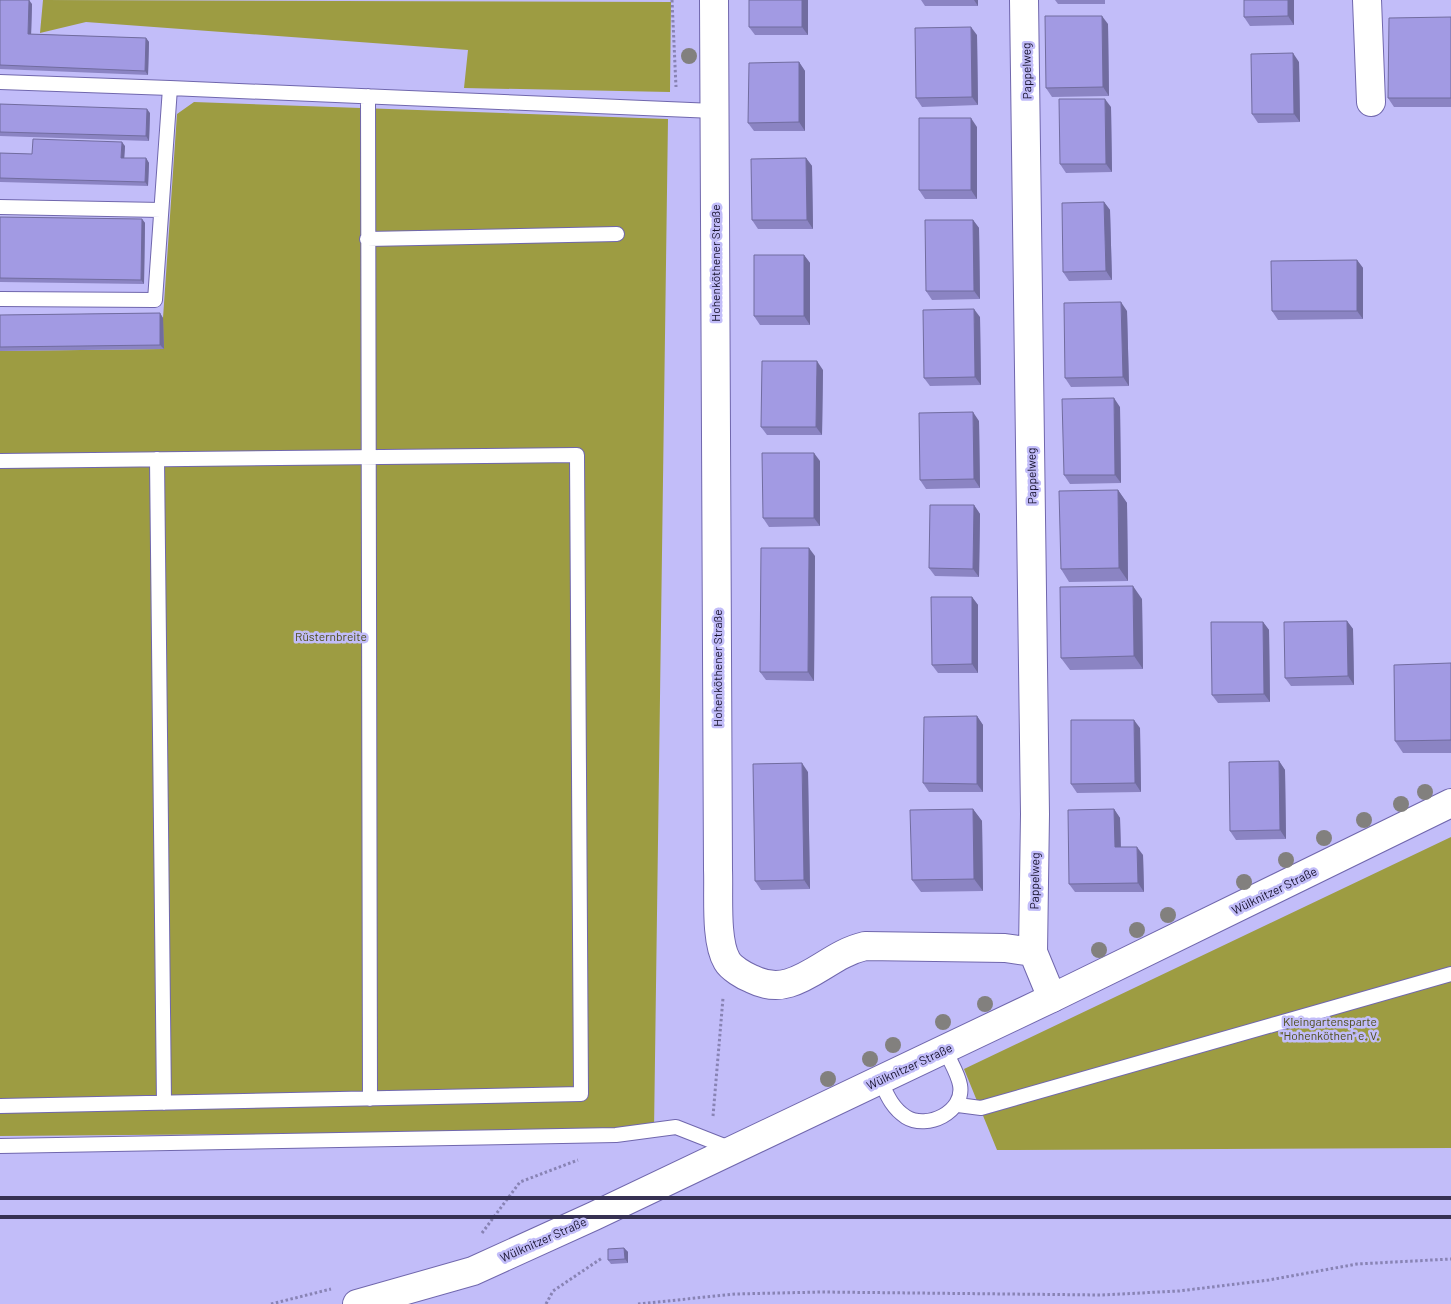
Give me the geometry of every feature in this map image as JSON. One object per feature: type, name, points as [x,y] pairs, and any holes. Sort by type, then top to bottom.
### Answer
[{"type":"street","name":"Hohenköthener Straße","points":[[714,0],[718,870],[722,947],[727,962]]},
{"type":"street","name":"Pappelweg","points":[[1024,0],[1035,794],[1033,952]]},
{"type":"street","points":[[1368,0],[1371,102]]},
{"type":"street","name":"Wülknitzer Straße","points":[[347,1296],[474,1271],[944,1050],[1451,803]]},
{"type":"street","points":[[727,962],[746,977],[765,985],[788,983],[807,975],[847,950],[865,946],[1004,948],[1033,952],[1052,998]]},
{"type":"lane","points":[[0,82],[714,111]]},
{"type":"lane","points":[[0,299],[155,300],[170,88]]},
{"type":"lane","points":[[368,96],[370,1099]]},
{"type":"lane","points":[[0,207],[161,210]]},
{"type":"lane","points":[[367,239],[617,234]]},
{"type":"lane","points":[[0,461],[577,456],[581,1094],[0,1106]]},
{"type":"lane","points":[[157,459],[164,1103]]},
{"type":"lane","points":[[958,1105],[981,1108],[1451,974]]},
{"type":"lane","points":[[880,1080],[891,1104],[908,1118],[928,1120],[947,1115],[958,1105],[960,1085],[944,1050]]},
{"type":"lane","points":[[0,1146],[616,1135],[676,1127],[733,1150]]},
{"type":"path","points":[[672,0],[676,109]]},
{"type":"path","points":[[727,962],[713,1118],[733,1150]]},
{"type":"path","points":[[479,1237],[520,1182],[588,1156],[616,1135]]},
{"type":"path","points":[[546,1304],[553,1291],[602,1258]]},
{"type":"path","points":[[638,1304],[744,1294],[1092,1295],[1180,1291],[1269,1280],[1356,1264],[1451,1259]]},
{"type":"path","points":[[271,1304],[347,1296]]},
{"type":"green space","points":[[43,0],[671,2],[670,92],[464,88],[468,50],[86,22],[40,33]]},
{"type":"green space","name":"Rüsternbreite","points":[[194,102],[668,119],[654,1131],[0,1136],[0,351],[163,349],[163,318],[177,114]]},
{"type":"green space","name":"Kleingartensparte \"Hohenköthen\" e. V.","points":[[1451,837],[1451,1148],[997,1150],[964,1069]]},
{"type":"building","points":[[0,0],[29,0],[28,34],[146,38],[145,71],[0,65]]},
{"type":"building","points":[[749,0],[802,0],[802,27],[749,27]]},
{"type":"building","points":[[1244,0],[1288,0],[1288,16],[1244,17]]},
{"type":"building","points":[[1045,16],[1102,16],[1103,87],[1046,88]]},
{"type":"building","points":[[1451,17],[1451,98],[1388,98],[1389,18]]},
{"type":"building","points":[[971,27],[972,97],[916,98],[915,28]]},
{"type":"building","points":[[1293,53],[1294,114],[1252,114],[1251,54]]},
{"type":"building","points":[[799,62],[799,122],[748,123],[749,63]]},
{"type":"building","points":[[1059,99],[1105,99],[1106,164],[1060,164]]},
{"type":"building","points":[[0,104],[147,109],[146,136],[0,132]]},
{"type":"building","points":[[919,118],[971,118],[971,190],[919,190]]},
{"type":"building","points":[[33,139],[122,142],[121,158],[146,158],[145,182],[0,178],[0,153],[32,154]]},
{"type":"building","points":[[806,158],[807,220],[752,220],[751,159]]},
{"type":"building","points":[[1104,202],[1106,271],[1063,272],[1062,203]]},
{"type":"building","points":[[0,217],[142,219],[141,280],[0,278]]},
{"type":"building","points":[[925,220],[973,220],[974,291],[926,291]]},
{"type":"building","points":[[754,255],[804,255],[804,316],[754,316]]},
{"type":"building","points":[[1357,260],[1357,311],[1272,311],[1271,261]]},
{"type":"building","points":[[1121,302],[1123,377],[1065,378],[1064,303]]},
{"type":"building","points":[[974,309],[975,377],[924,378],[923,310]]},
{"type":"building","points":[[160,313],[160,345],[0,347],[0,315]]},
{"type":"building","points":[[762,361],[817,361],[816,427],[761,427]]},
{"type":"building","points":[[1114,398],[1115,475],[1064,475],[1062,399]]},
{"type":"building","points":[[973,412],[974,479],[920,480],[919,413]]},
{"type":"building","points":[[762,453],[814,453],[814,518],[763,518]]},
{"type":"building","points":[[1118,490],[1119,568],[1061,569],[1059,491]]},
{"type":"building","points":[[930,505],[974,505],[973,569],[929,568]]},
{"type":"building","points":[[761,548],[809,548],[808,672],[760,672]]},
{"type":"building","points":[[1133,586],[1134,656],[1061,658],[1060,587]]},
{"type":"building","points":[[931,597],[972,597],[972,664],[932,665]]},
{"type":"building","points":[[1347,621],[1348,676],[1285,678],[1284,622]]},
{"type":"building","points":[[1211,622],[1263,622],[1264,694],[1212,695]]},
{"type":"building","points":[[1451,663],[1451,740],[1395,741],[1394,665]]},
{"type":"building","points":[[977,716],[977,784],[923,783],[924,717]]},
{"type":"building","points":[[1071,720],[1134,720],[1135,783],[1071,784]]},
{"type":"building","points":[[1279,761],[1280,830],[1230,831],[1229,762]]},
{"type":"building","points":[[802,763],[804,880],[755,881],[753,764]]},
{"type":"building","points":[[973,809],[974,879],[912,880],[910,810]]},
{"type":"building","points":[[1114,809],[1115,847],[1137,847],[1138,883],[1069,884],[1068,810]]},
{"type":"building","points":[[624,1248],[625,1259],[608,1260],[608,1249]]},
{"type":"railway","points":[[0,1198],[1451,1198]]},
{"type":"railway","points":[[0,1217],[1451,1217]]}]
